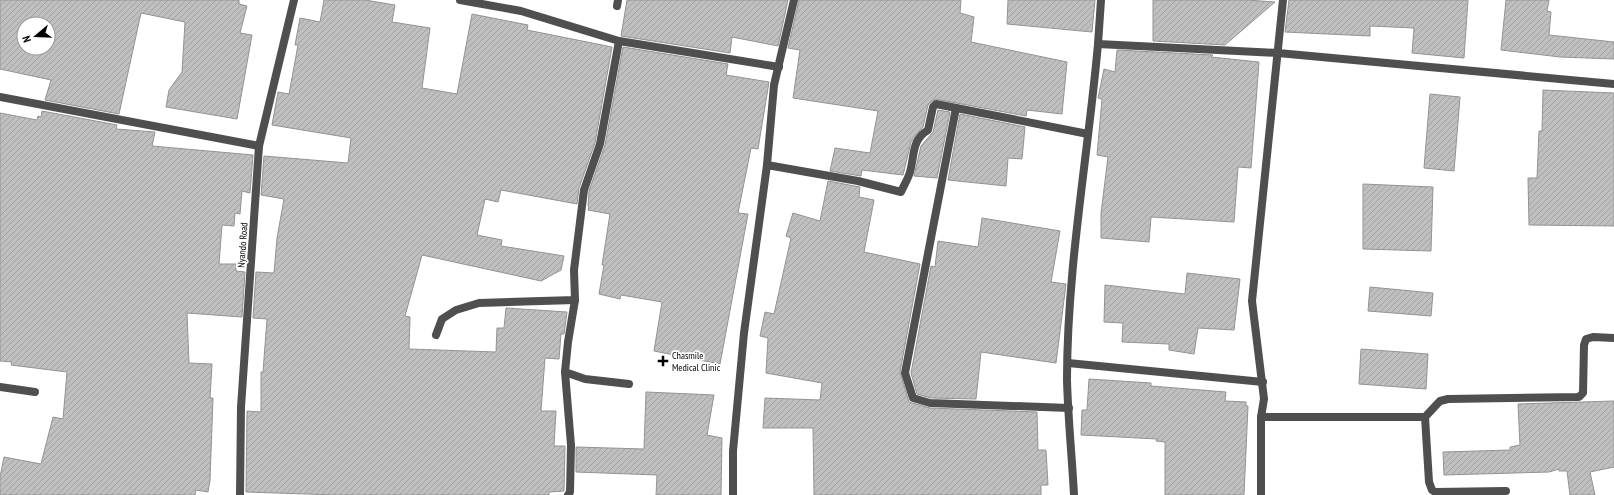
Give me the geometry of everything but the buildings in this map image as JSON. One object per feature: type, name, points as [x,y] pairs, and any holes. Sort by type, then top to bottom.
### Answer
[{"type":"street","name":"Nyando Road","points":[[240,495],[241,407],[259,146],[294,0]]},
{"type":"street","points":[[460,0],[492,3],[619,41],[779,67]]},
{"type":"street","points":[[732,495],[733,451],[744,333],[767,165],[774,85],[794,0]]},
{"type":"street","points":[[1074,495],[1068,363],[1072,283],[1098,44],[1101,0]]},
{"type":"street","points":[[1261,495],[1261,416],[1264,399],[1252,301],[1283,0]]},
{"type":"street","points":[[568,495],[570,492],[571,445],[565,372],[575,300],[574,270],[584,190],[600,144],[619,41]]},
{"type":"street","points":[[1098,44],[1278,53],[1614,84]]},
{"type":"street","points":[[0,97],[259,146]]},
{"type":"street","points":[[767,165],[858,181],[901,192],[910,172],[916,144],[920,135],[928,130],[933,108],[936,104],[1088,134]]},
{"type":"street","points":[[956,108],[905,373],[913,398],[930,403],[1069,408]]},
{"type":"street","points":[[436,335],[442,319],[456,310],[479,303],[575,300]]},
{"type":"street","points":[[1506,491],[1435,492],[1432,490],[1429,482],[1425,417],[1440,401],[1448,399],[1579,397],[1583,393],[1584,345],[1586,339],[1593,337],[1614,338]]},
{"type":"street","points":[[1068,363],[1263,382]]},
{"type":"street","points":[[565,372],[585,379],[628,384]]},
{"type":"street","points":[[0,387],[35,392]]},
{"type":"street","points":[[1261,416],[1425,417]]},
{"type":"place","name":"Chasmile Medical Clinic","points":[[663,361]]}]
